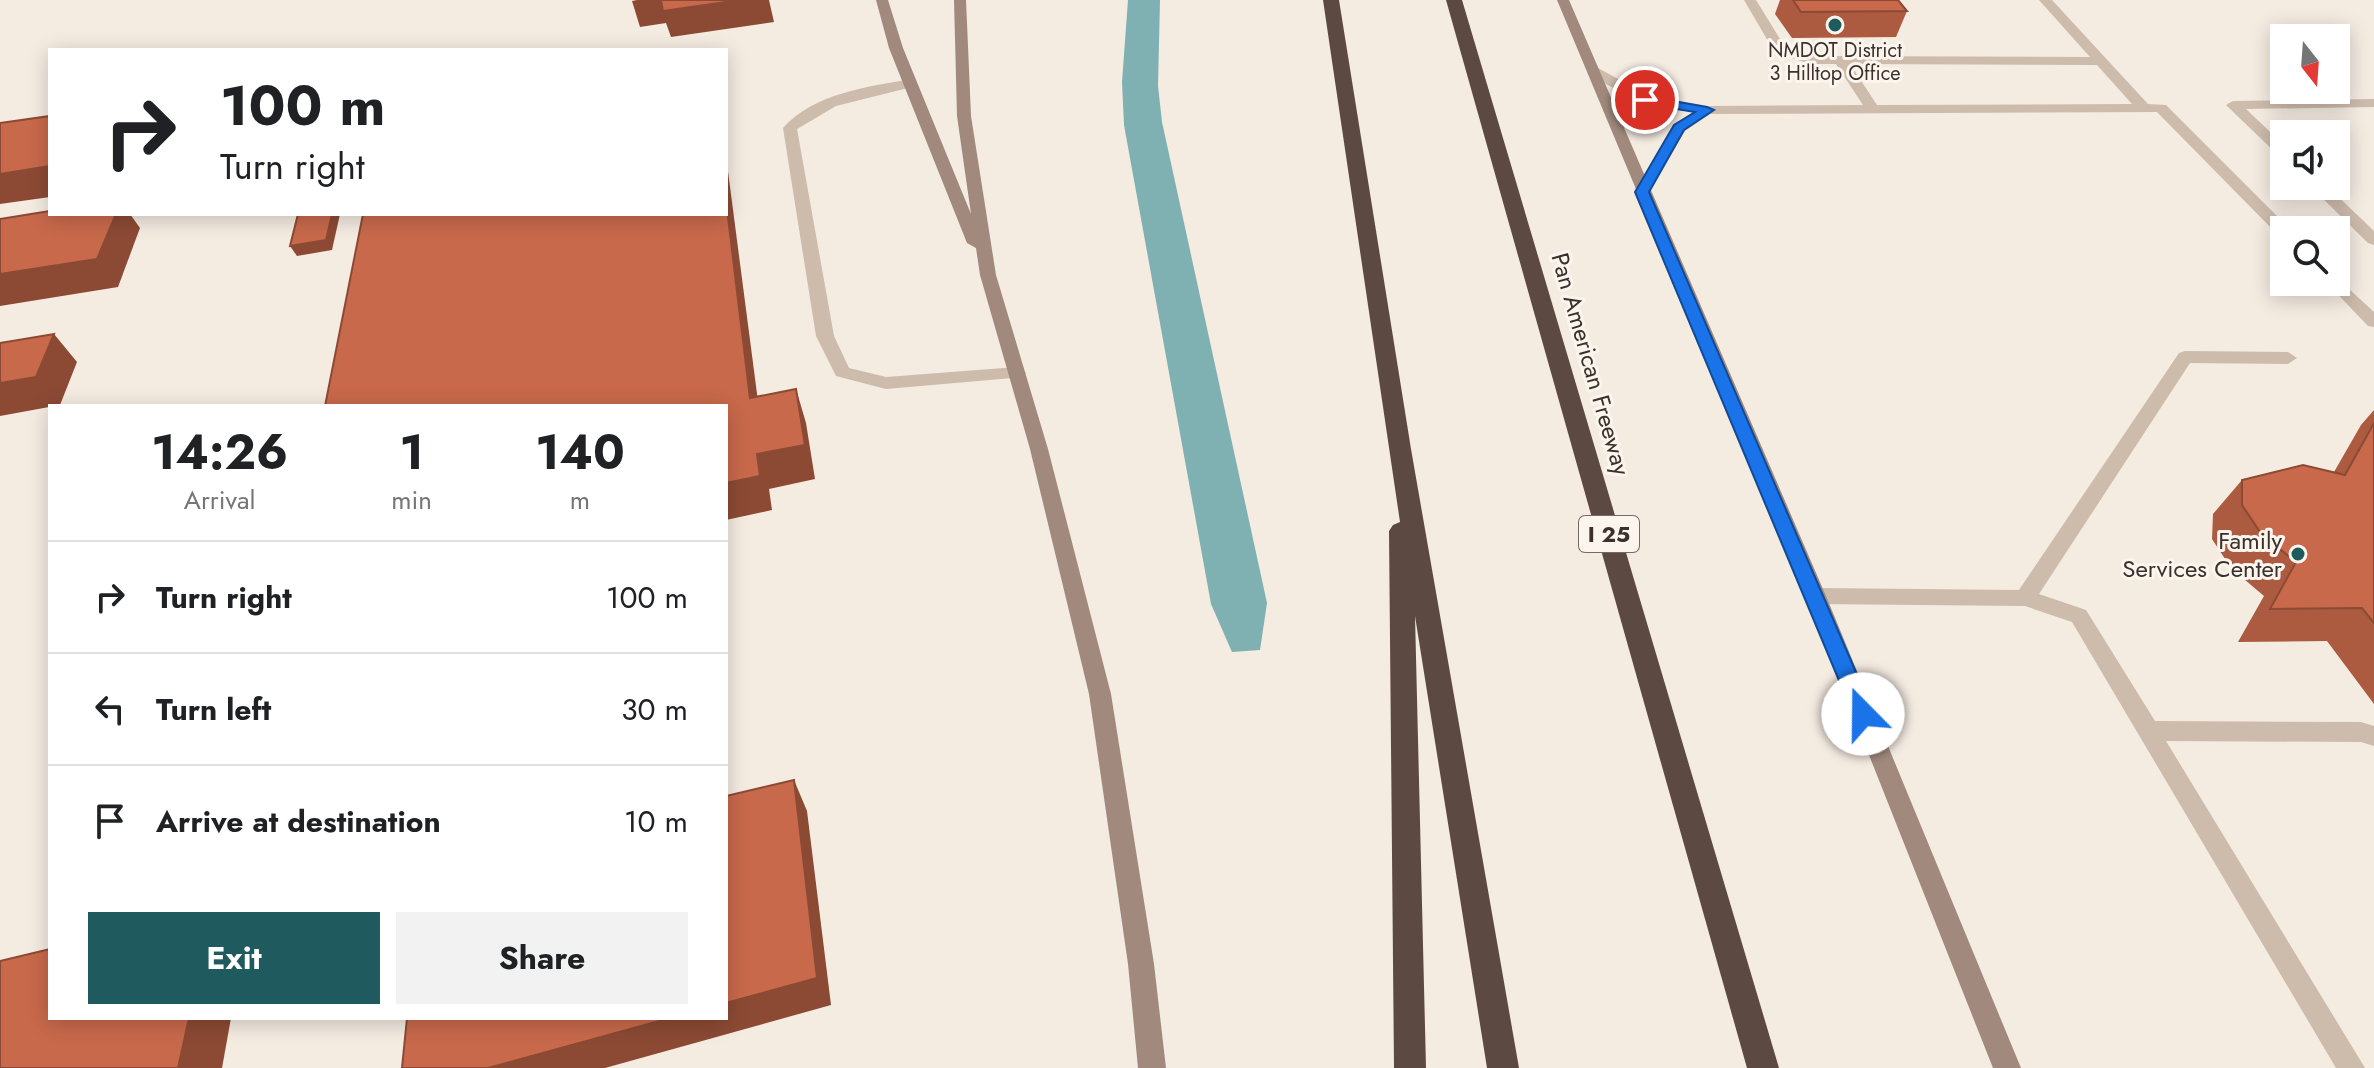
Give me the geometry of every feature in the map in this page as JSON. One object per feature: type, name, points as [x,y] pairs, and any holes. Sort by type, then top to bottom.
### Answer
[{"type":"highway","points":[[1331,0],[1400,449],[1503,1068]]},
{"type":"highway","name":"Pan American Freeway","points":[[1454,0],[1763,1068]]},
{"type":"highway","points":[[1400,449],[1410,1068]]},
{"type":"main road","points":[[882,0],[911,83],[988,275],[1039,449],[1100,694],[1141,964],[1152,1068]]},
{"type":"main road","points":[[960,0],[964,116],[988,275]]},
{"type":"main road","points":[[1563,0],[1816,596],[2007,1068]]},
{"type":"lane","points":[[1750,0],[1780,50],[1811,60],[2100,61]]},
{"type":"lane","points":[[2045,0],[2144,108]]},
{"type":"lane","points":[[1840,60],[1873,110]]},
{"type":"lane","points":[[1593,71],[1645,100],[1707,110],[2161,108],[2270,218]]},
{"type":"lane","points":[[911,83],[848,96],[807,111],[790,128],[825,336],[842,372],[886,383],[1017,373]]},
{"type":"lane","points":[[2270,140],[2233,105],[2374,103]]},
{"type":"lane","points":[[1642,192],[1679,128],[1707,110]]},
{"type":"lane","points":[[2333,200],[2374,240]]},
{"type":"lane","points":[[2348,296],[2374,322]]},
{"type":"lane","points":[[2025,598],[2185,357],[2288,358]]},
{"type":"lane","points":[[1816,596],[2025,598],[2079,616],[2351,1068]]},
{"type":"lane","points":[[2148,731],[2361,732],[2374,736]]},
{"type":"water","points":[[1128,0],[1160,0],[1158,86],[1162,122],[1267,603],[1260,650],[1232,652],[1211,604],[1124,125],[1122,82]]},
{"type":"building","points":[[661,0],[740,0],[663,11]]},
{"type":"building","points":[[1793,0],[1898,0],[1907,11],[1801,12]]},
{"type":"building","points":[[48,116],[48,166],[0,174],[0,123]]},
{"type":"building","points":[[48,211],[48,216],[115,216],[97,259],[0,274],[0,219]]},
{"type":"building","points":[[298,216],[332,216],[326,240],[290,246]]},
{"type":"building","points":[[363,216],[728,216],[750,398],[796,389],[805,445],[757,454],[760,476],[728,483],[728,404],[325,404]]},
{"type":"building","points":[[54,334],[36,377],[0,383],[0,343]]},
{"type":"building","points":[[2374,423],[2374,623],[2362,608],[2270,609],[2296,562],[2262,535],[2242,505],[2242,480],[2303,465],[2345,475]]},
{"type":"building","points":[[794,780],[817,978],[728,1002],[728,796]]},
{"type":"building","points":[[48,949],[48,1020],[189,1020],[178,1068],[0,1068],[0,961]]},
{"type":"building","points":[[407,1020],[663,1020],[488,1068],[402,1068]]},
{"type":"place","name":"NMDOT District 3 Hilltop Office","points":[[1835,25]]},
{"type":"place","name":"Family Services Center","points":[[2298,554]]},
{"type":"route","points":[[1645,100],[1707,110],[1679,128],[1665,147],[1642,192],[1816,596],[1863,714]]}]
